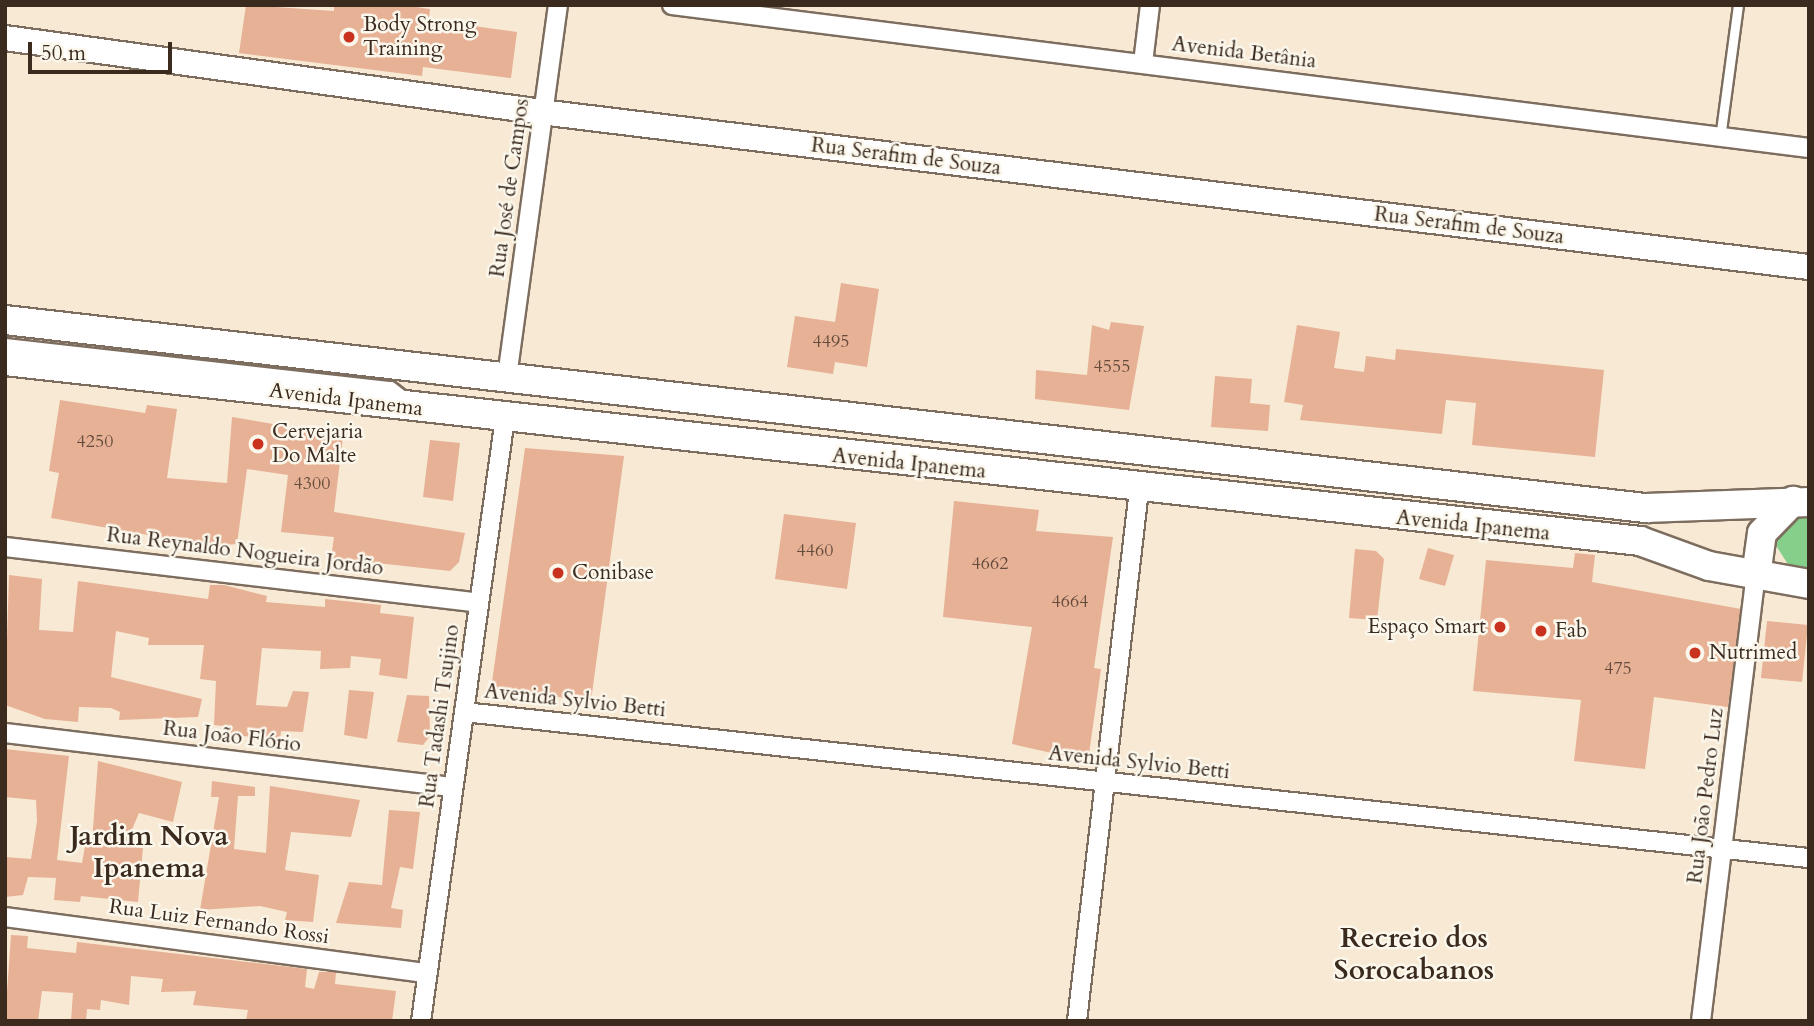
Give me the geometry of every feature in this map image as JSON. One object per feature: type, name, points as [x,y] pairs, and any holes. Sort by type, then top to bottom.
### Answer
[{"type":"main road","name":"Avenida Ipanema","points":[[5,320],[1646,508],[1801,501]]},
{"type":"main road","name":"Avenida Ipanema","points":[[5,361],[1139,491],[1640,541],[1756,576],[1807,584]]},
{"type":"main road","points":[[1756,576],[1762,533],[1801,501]]},
{"type":"street","name":"Rua José de Campos","points":[[507,377],[558,5]]},
{"type":"street","name":"Avenida Betânia","points":[[672,5],[705,7],[1809,148]]},
{"type":"street","points":[[1143,63],[1150,5]]},
{"type":"street","name":"Rua Serafim de Souza","points":[[5,38],[544,112],[1809,267]]},
{"type":"street","name":"Rua Tadashi Tsujino","points":[[421,1021],[505,418]]},
{"type":"street","points":[[1077,1021],[1139,491]]},
{"type":"street","name":"Rua Reynaldo Nogueira Jordão","points":[[5,547],[479,603]]},
{"type":"street","name":"Rua João Pedro Luz","points":[[1701,1021],[1756,576]]},
{"type":"street","name":"Avenida Sylvio Betti","points":[[464,712],[1809,858]]},
{"type":"street","name":"Rua João Flório","points":[[5,733],[453,787]]},
{"type":"street","name":"Rua Luiz Fernando Rossi","points":[[5,917],[427,973]]},
{"type":"lane","points":[[1720,138],[1738,5]]},
{"type":"lane","points":[[5,327],[391,371],[418,368]]},
{"type":"lane","points":[[5,343],[391,386],[420,408]]},
{"type":"green space","points":[[1801,512],[1809,513],[1809,573],[1793,572],[1773,541]]},
{"type":"building","points":[[246,5],[334,11],[334,5],[403,5],[430,9],[429,20],[517,32],[511,78],[423,67],[422,76],[239,53]]},
{"type":"building","points":[[841,283],[879,289],[867,367],[835,362],[833,374],[787,367],[795,316],[835,322]]},
{"type":"building","points":[[1111,322],[1144,326],[1129,410],[1035,399],[1036,370],[1087,375],[1092,325],[1109,330]]},
{"type":"building","points":[[1297,325],[1340,332],[1334,368],[1364,372],[1366,356],[1395,360],[1396,349],[1604,370],[1595,457],[1472,445],[1476,403],[1446,400],[1442,434],[1300,420],[1303,405],[1284,402]]},
{"type":"building","points":[[1215,376],[1252,379],[1250,403],[1270,405],[1268,431],[1211,427]]},
{"type":"building","points":[[60,400],[145,413],[147,405],[177,409],[167,478],[227,483],[232,417],[343,436],[334,512],[465,533],[459,562],[450,571],[331,558],[334,537],[281,532],[288,475],[247,469],[237,544],[211,546],[51,518],[59,473],[49,471]]},
{"type":"building","points":[[430,440],[460,443],[453,501],[423,497]]},
{"type":"building","name":"Conibase","points":[[525,448],[624,456],[591,701],[491,689]]},
{"type":"building","points":[[954,501],[1039,510],[1036,531],[1113,537],[1094,668],[1101,669],[1088,761],[1012,744],[1032,627],[943,617]]},
{"type":"building","points":[[784,514],[856,523],[847,589],[775,579]]},
{"type":"building","points":[[1428,548],[1454,555],[1445,586],[1419,579]]},
{"type":"building","points":[[1355,549],[1376,551],[1384,559],[1377,620],[1349,618]]},
{"type":"building","points":[[1575,553],[1595,555],[1592,582],[1741,609],[1728,707],[1654,697],[1645,769],[1574,761],[1581,700],[1473,691],[1486,560],[1573,568]]},
{"type":"building","points":[[9,575],[42,579],[39,630],[73,632],[78,581],[208,599],[210,585],[224,585],[267,596],[266,602],[325,607],[325,599],[381,605],[380,613],[414,617],[407,679],[379,675],[381,659],[351,656],[350,668],[320,669],[321,651],[262,648],[256,705],[287,707],[293,691],[309,692],[303,732],[281,731],[280,741],[223,733],[224,726],[214,725],[216,681],[200,679],[204,645],[148,645],[149,638],[116,631],[111,677],[202,699],[198,717],[119,720],[120,712],[111,708],[79,707],[78,722],[45,719],[5,705]]},
{"type":"building","points":[[1767,621],[1808,625],[1802,682],[1761,678]]},
{"type":"building","points":[[349,690],[374,692],[367,739],[344,735]]},
{"type":"building","points":[[407,695],[429,696],[430,736],[423,745],[397,742]]},
{"type":"building","points":[[5,749],[69,756],[57,860],[82,863],[86,840],[92,842],[98,761],[182,782],[173,822],[139,813],[125,846],[143,848],[138,902],[81,896],[80,902],[54,900],[56,878],[28,877],[23,895],[5,897],[5,857],[31,859],[37,821],[36,800],[5,797]]},
{"type":"building","points":[[212,781],[255,787],[255,796],[238,796],[234,849],[266,853],[270,786],[360,800],[351,837],[291,832],[285,870],[319,875],[313,922],[285,920],[287,912],[260,906],[200,910],[219,797],[211,797]]},
{"type":"building","points":[[389,810],[420,812],[413,869],[400,867],[391,908],[403,910],[401,928],[336,923],[349,882],[382,885]]},
{"type":"building","points":[[11,935],[28,936],[27,948],[76,953],[77,942],[307,969],[305,987],[314,989],[319,972],[336,972],[335,984],[396,991],[392,1021],[246,1020],[248,1010],[193,1005],[196,991],[161,992],[163,979],[131,976],[129,1005],[101,1000],[100,1010],[87,1009],[86,1021],[71,1021],[73,993],[42,991],[38,1021],[5,1021]]},
{"type":"place","name":"Body Strong Training","points":[[349,37]]},
{"type":"place","name":"Cervejaria Do Malte","points":[[258,444]]},
{"type":"place","name":"Conibase","points":[[558,573]]},
{"type":"place","name":"Espaço Smart","points":[[1500,627]]},
{"type":"place","name":"Fab","points":[[1541,631]]},
{"type":"place","name":"Nutrimed","points":[[1695,653]]},
{"type":"district","name":"Jardim Nova Ipanema","points":[[149,852]]},
{"type":"district","name":"Recreio dos Sorocabanos","points":[[1414,954]]}]
